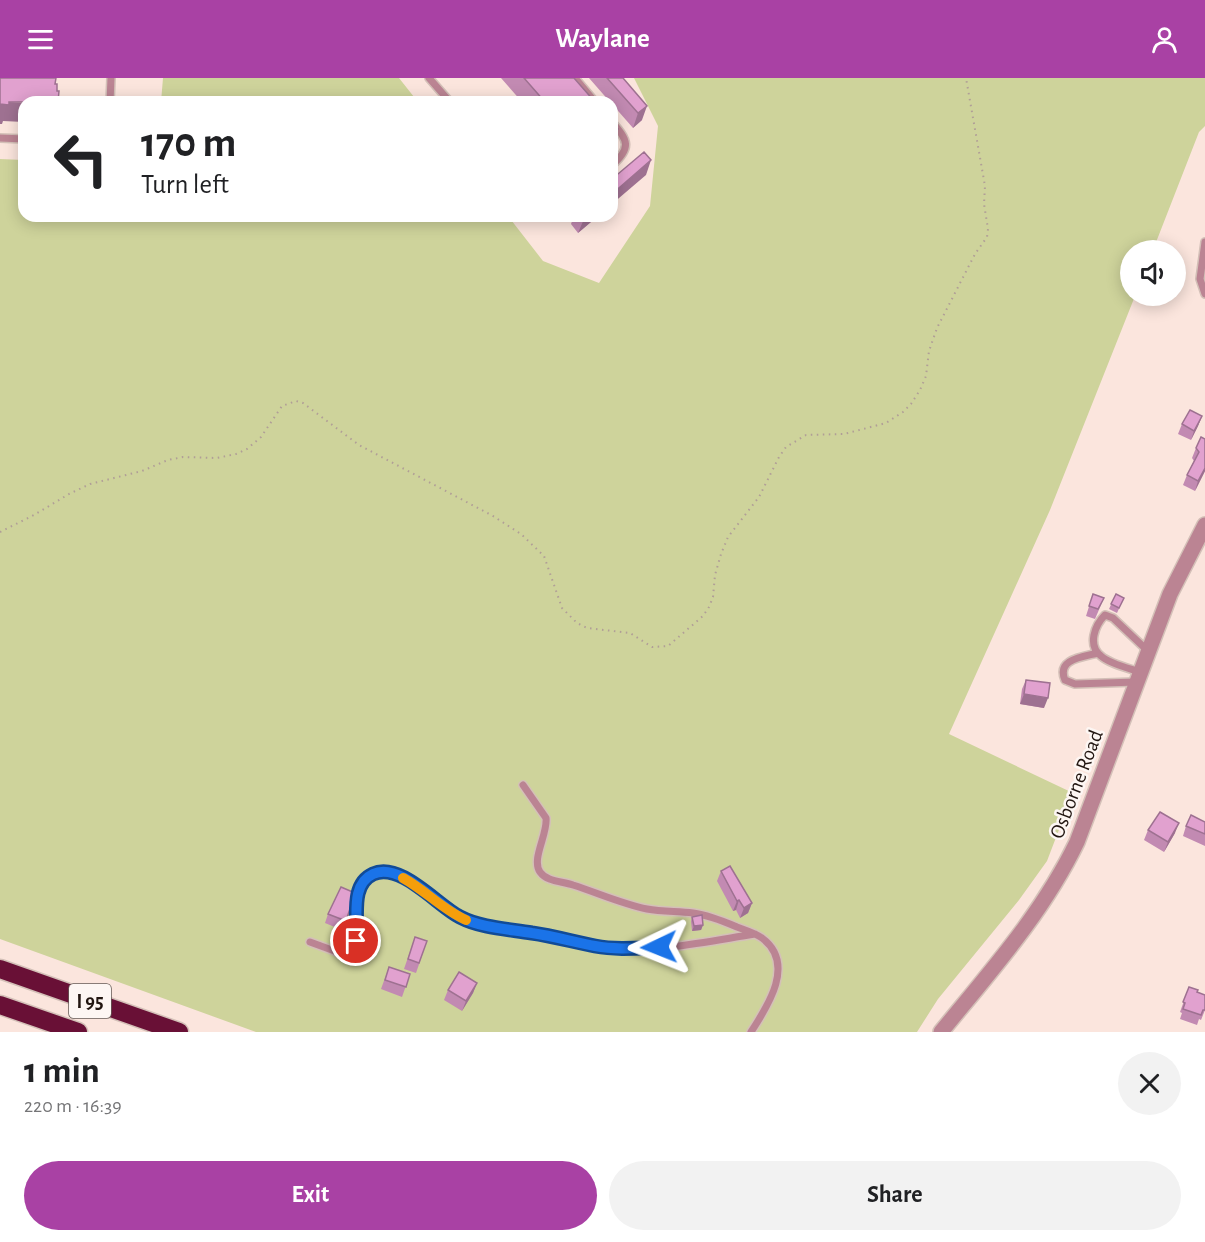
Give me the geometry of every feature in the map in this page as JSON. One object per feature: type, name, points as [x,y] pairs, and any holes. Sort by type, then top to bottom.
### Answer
[{"type":"highway","name":"I 95","points":[[0,969],[179,1032]]},
{"type":"highway","name":"I 95","points":[[0,1005],[78,1032]]},
{"type":"street","name":"Osborne Road","points":[[942,1032],[1030,922],[1068,862],[1170,594],[1205,525]]},
{"type":"lane","points":[[110,96],[111,78]]},
{"type":"lane","points":[[429,78],[445,96]]},
{"type":"lane","points":[[575,78],[590,96]]},
{"type":"lane","points":[[618,131],[626,143],[623,156],[618,160]]},
{"type":"lane","points":[[0,138],[18,139]]},
{"type":"lane","points":[[1205,242],[1200,279],[1205,294]]},
{"type":"lane","points":[[1139,677],[1102,658],[1093,637],[1096,627],[1106,615],[1113,618],[1149,652]]},
{"type":"lane","points":[[1098,653],[1070,660],[1062,674],[1065,680],[1076,684],[1139,677]]},
{"type":"lane","points":[[523,785],[546,818],[547,824],[537,859],[541,873],[548,879],[645,909],[710,916],[762,938],[773,951],[778,974],[773,996],[751,1032]]},
{"type":"lane","points":[[310,942],[340,953],[351,949],[356,941],[356,905],[362,884],[367,877],[381,872],[402,877],[415,884],[451,912],[478,924],[596,946],[618,949],[659,947],[755,934]]},
{"type":"path","points":[[0,532],[90,484],[141,471],[168,460],[183,457],[218,458],[236,454],[247,449],[261,437],[282,406],[296,401],[303,403],[359,446],[493,516],[521,534],[544,556],[562,608],[577,623],[587,628],[630,633],[652,646],[668,646],[703,616],[709,607],[718,564],[728,537],[759,497],[786,447],[806,435],[844,434],[886,423],[903,412],[920,390],[926,376],[929,351],[937,328],[975,254],[984,243],[988,229],[984,204],[985,186],[966,78]]},
{"type":"green space","points":[[163,78],[399,78],[413,96],[162,96]]},
{"type":"green space","points":[[634,78],[1205,78],[1205,126],[1199,132],[1157,240],[1120,240],[1120,306],[1131,306],[1050,510],[949,734],[1073,793],[1047,861],[1019,900],[938,999],[917,1032],[256,1032],[0,939],[0,159],[18,160],[18,222],[513,222],[543,261],[599,283],[650,206],[658,126]]},
{"type":"building","points":[[0,78],[56,78],[55,84],[57,84],[59,96],[18,96],[18,102],[9,102],[9,105],[0,104]]},
{"type":"building","points":[[524,78],[574,78],[590,96],[540,96]]},
{"type":"building","points":[[607,78],[623,78],[647,106],[638,113]]},
{"type":"building","points":[[644,152],[651,160],[618,189],[618,174]]},
{"type":"building","points":[[1190,410],[1202,416],[1194,431],[1182,424]]},
{"type":"building","points":[[1201,437],[1205,439],[1205,468],[1198,481],[1187,475],[1199,452],[1196,448]]},
{"type":"building","points":[[1093,594],[1104,598],[1098,609],[1089,606]]},
{"type":"building","points":[[1116,594],[1124,598],[1119,608],[1111,604]]},
{"type":"building","points":[[1026,680],[1050,683],[1048,698],[1024,694]]},
{"type":"building","points":[[1160,812],[1179,823],[1168,842],[1148,830]]},
{"type":"building","points":[[1191,815],[1205,822],[1205,834],[1186,826]]},
{"type":"building","points":[[730,866],[752,903],[744,908],[739,900],[737,901],[721,871]]},
{"type":"building","points":[[341,887],[355,893],[346,921],[328,914]]},
{"type":"building","points":[[702,915],[703,925],[694,926],[692,917]]},
{"type":"building","points":[[415,937],[427,941],[419,963],[408,959]]},
{"type":"building","points":[[389,967],[410,974],[406,987],[385,980]]},
{"type":"building","points":[[459,972],[477,983],[466,1001],[448,990]]},
{"type":"building","points":[[1189,987],[1205,995],[1205,1010],[1201,1015],[1183,1009],[1185,1003],[1183,1002]]},
{"type":"slow traffic","points":[[403,878],[466,920]]},
{"type":"route","points":[[356,941],[358,892],[367,877],[374,873],[387,872],[415,884],[462,919],[478,924],[618,949],[659,947]]}]
